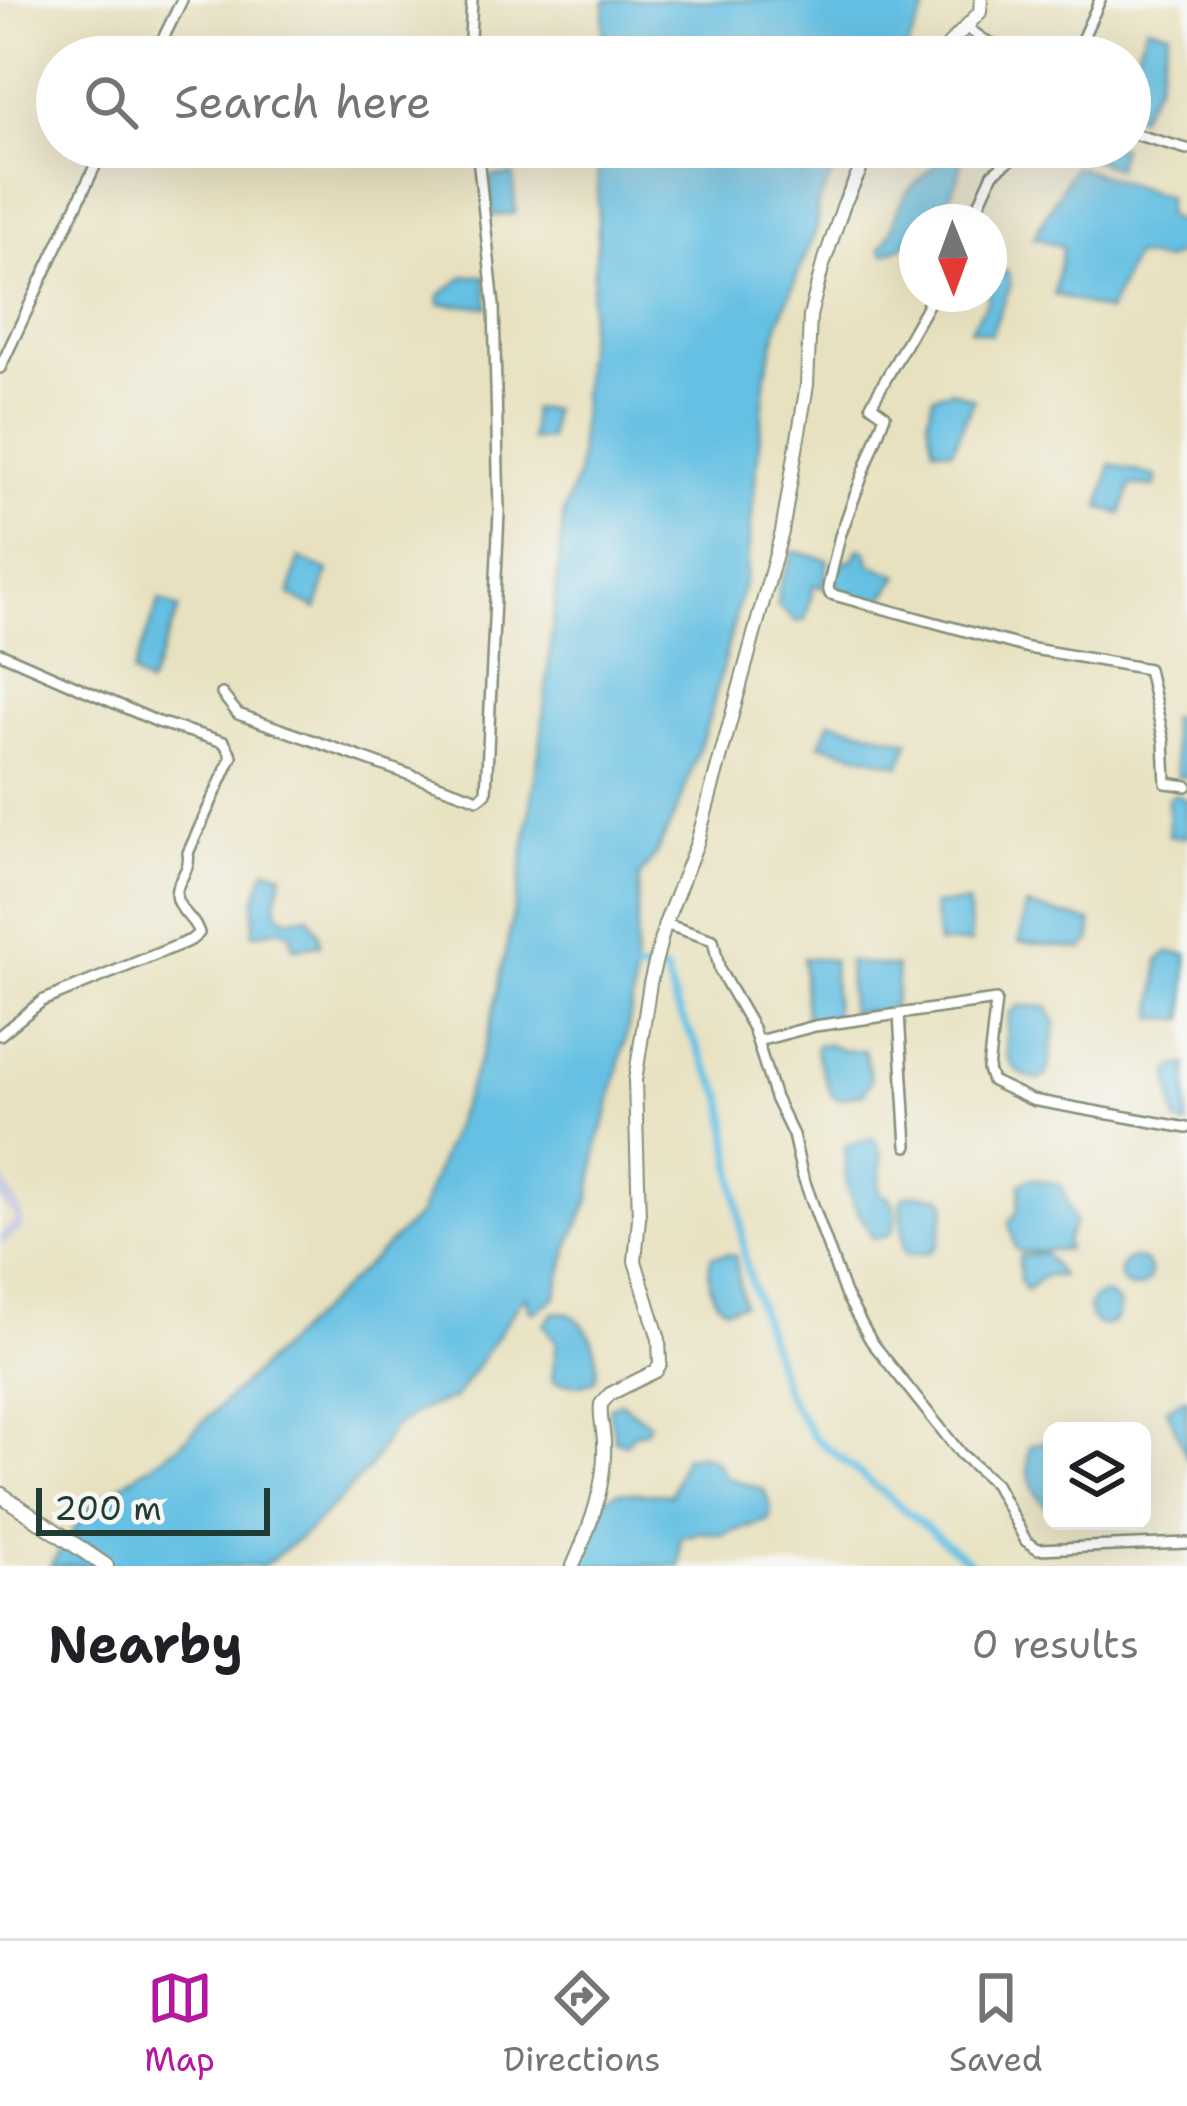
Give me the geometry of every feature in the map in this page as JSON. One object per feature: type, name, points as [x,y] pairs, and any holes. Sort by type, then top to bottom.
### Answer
[{"type":"highway","points":[[0,1493],[20,1515],[92,1566]]},
{"type":"highway","points":[[0,1506],[106,1566]]},
{"type":"main road","points":[[957,36],[980,12],[981,0]]},
{"type":"main road","points":[[573,1566],[592,1522],[602,1479],[601,1404],[661,1364],[659,1339],[635,1261],[639,1218],[635,1081],[650,983],[665,924],[698,843],[782,532],[807,385],[810,316],[844,203],[861,168]]},
{"type":"street","points":[[164,36],[182,0]]},
{"type":"street","points":[[471,36],[472,0]]},
{"type":"street","points":[[1083,36],[1100,0]]},
{"type":"street","points":[[966,27],[978,36]]},
{"type":"street","points":[[1151,139],[1187,149]]},
{"type":"street","points":[[0,368],[94,168]]},
{"type":"street","points":[[223,694],[238,713],[296,736],[478,799],[487,793],[499,512],[494,306],[479,168]]},
{"type":"street","points":[[979,204],[1000,168]]},
{"type":"street","points":[[924,312],[872,404],[885,415],[839,536],[830,595],[1028,648],[1148,669],[1164,741],[1166,783],[1187,786]]},
{"type":"street","points":[[0,653],[232,749],[188,854],[190,869],[177,888],[178,902],[199,933],[42,1000],[0,1035]]},
{"type":"street","points":[[665,924],[713,940],[720,971],[758,1040],[844,1294],[871,1341],[898,1375],[961,1454],[995,1484],[1025,1540],[1038,1549],[1187,1543]]},
{"type":"street","points":[[758,1040],[815,1026],[996,1000],[988,1070],[992,1081],[1032,1100],[1187,1128]]},
{"type":"street","points":[[898,1014],[907,1146]]},
{"type":"shaded area","points":[[0,1171],[22,1213],[22,1230],[0,1245],[0,1234],[17,1220],[0,1200]]},
{"type":"water","points":[[605,0],[930,0],[913,36],[603,36]]},
{"type":"water","points":[[1147,26],[1169,31],[1151,94],[1151,36],[1143,36]]},
{"type":"water","points":[[598,168],[837,168],[817,206],[817,227],[780,319],[766,372],[746,575],[709,719],[679,806],[655,856],[639,877],[629,1023],[599,1136],[590,1198],[569,1246],[555,1298],[534,1312],[527,1296],[522,1299],[455,1398],[418,1411],[393,1428],[368,1469],[345,1494],[263,1566],[50,1566],[89,1507],[178,1446],[419,1215],[487,1040],[519,886],[542,731],[564,512],[578,474],[598,236]]},
{"type":"water","points":[[932,168],[960,168],[942,204],[901,203]]},
{"type":"water","points":[[1073,168],[1167,197],[1166,216],[1187,226],[1180,253],[1163,261],[1134,255],[1108,312],[1054,294],[1063,247],[1034,237]]},
{"type":"water","points":[[513,175],[515,213],[493,216],[489,177]]},
{"type":"water","points":[[899,209],[899,248],[885,254],[880,249]]},
{"type":"water","points":[[465,276],[485,276],[488,307],[440,304],[439,296]]},
{"type":"water","points":[[981,312],[1000,312],[991,334],[970,329]]},
{"type":"water","points":[[951,390],[974,399],[952,450],[934,448],[928,420],[933,396]]},
{"type":"water","points":[[532,409],[552,409],[549,439],[531,440]]},
{"type":"water","points":[[1111,464],[1157,477],[1155,487],[1131,485],[1121,514],[1100,507]]},
{"type":"water","points":[[859,548],[867,551],[870,564],[899,576],[879,604],[833,587],[844,561],[853,560]]},
{"type":"water","points":[[794,551],[828,560],[823,588],[814,585],[805,620],[796,622],[777,605]]},
{"type":"water","points":[[299,558],[328,571],[317,609],[290,595]]},
{"type":"water","points":[[160,600],[179,609],[148,686],[132,674]]},
{"type":"water","points":[[1169,718],[1187,718],[1187,777],[1178,777]]},
{"type":"water","points":[[830,721],[909,741],[900,765],[820,744]]},
{"type":"water","points":[[1176,794],[1187,800],[1187,837],[1169,836],[1168,798]]},
{"type":"water","points":[[266,869],[283,874],[276,899],[278,913],[290,919],[308,915],[320,945],[293,948],[291,934],[281,929],[253,934],[255,899]]},
{"type":"water","points":[[968,903],[971,943],[938,944],[933,905]]},
{"type":"water","points":[[1026,906],[1091,922],[1091,941],[1083,949],[1019,942]]},
{"type":"water","points":[[1168,952],[1187,954],[1185,1019],[1154,1018],[1159,960]]},
{"type":"water","points":[[803,958],[832,960],[835,1016],[806,1021]]},
{"type":"water","points":[[848,962],[896,967],[891,1012],[850,1011]]},
{"type":"water","points":[[1018,1006],[1047,1007],[1056,1023],[1047,1075],[1039,1080],[1018,1071],[1008,1056],[1009,1014]]},
{"type":"water","points":[[817,1045],[845,1051],[864,1050],[871,1080],[864,1093],[838,1099],[831,1094],[815,1051]]},
{"type":"water","points":[[1187,1065],[1187,1126],[1176,1122],[1169,1075],[1175,1067]]},
{"type":"water","points":[[872,1138],[882,1158],[880,1193],[891,1199],[896,1213],[893,1230],[873,1239],[851,1199],[845,1160],[846,1146]]},
{"type":"water","points":[[1032,1178],[1061,1185],[1075,1223],[1066,1240],[1067,1249],[1021,1252],[1015,1248],[1009,1222],[1018,1211],[1021,1183]]},
{"type":"water","points":[[914,1194],[940,1196],[947,1202],[937,1246],[927,1254],[906,1255],[901,1201]]},
{"type":"water","points":[[1044,1253],[1061,1276],[1044,1276],[1026,1291],[1020,1281],[1019,1257]]},
{"type":"water","points":[[712,1256],[735,1256],[743,1304],[726,1308],[713,1292],[709,1270]]},
{"type":"water","points":[[1135,1258],[1146,1262],[1150,1273],[1146,1284],[1135,1288],[1124,1284],[1120,1273],[1124,1262]]},
{"type":"water","points":[[1104,1295],[1119,1310],[1104,1325],[1089,1310]]},
{"type":"water","points":[[554,1313],[579,1321],[592,1339],[597,1361],[594,1381],[581,1385],[552,1378],[557,1343],[544,1324]]},
{"type":"water","points":[[1187,1398],[1187,1459],[1167,1408]]},
{"type":"water","points":[[620,1402],[649,1423],[647,1430],[634,1434],[626,1444],[615,1440],[609,1408]]},
{"type":"water","points":[[1043,1442],[1043,1503],[1029,1471],[1030,1446]]},
{"type":"water","points":[[702,1455],[716,1461],[726,1477],[764,1490],[771,1508],[769,1520],[722,1535],[700,1532],[680,1538],[680,1566],[578,1566],[605,1498],[618,1492],[671,1495],[684,1456]]},
{"type":"waterway","points":[[630,971],[665,971],[676,1006],[724,1098],[746,1266],[786,1393],[813,1436],[974,1566]]}]
